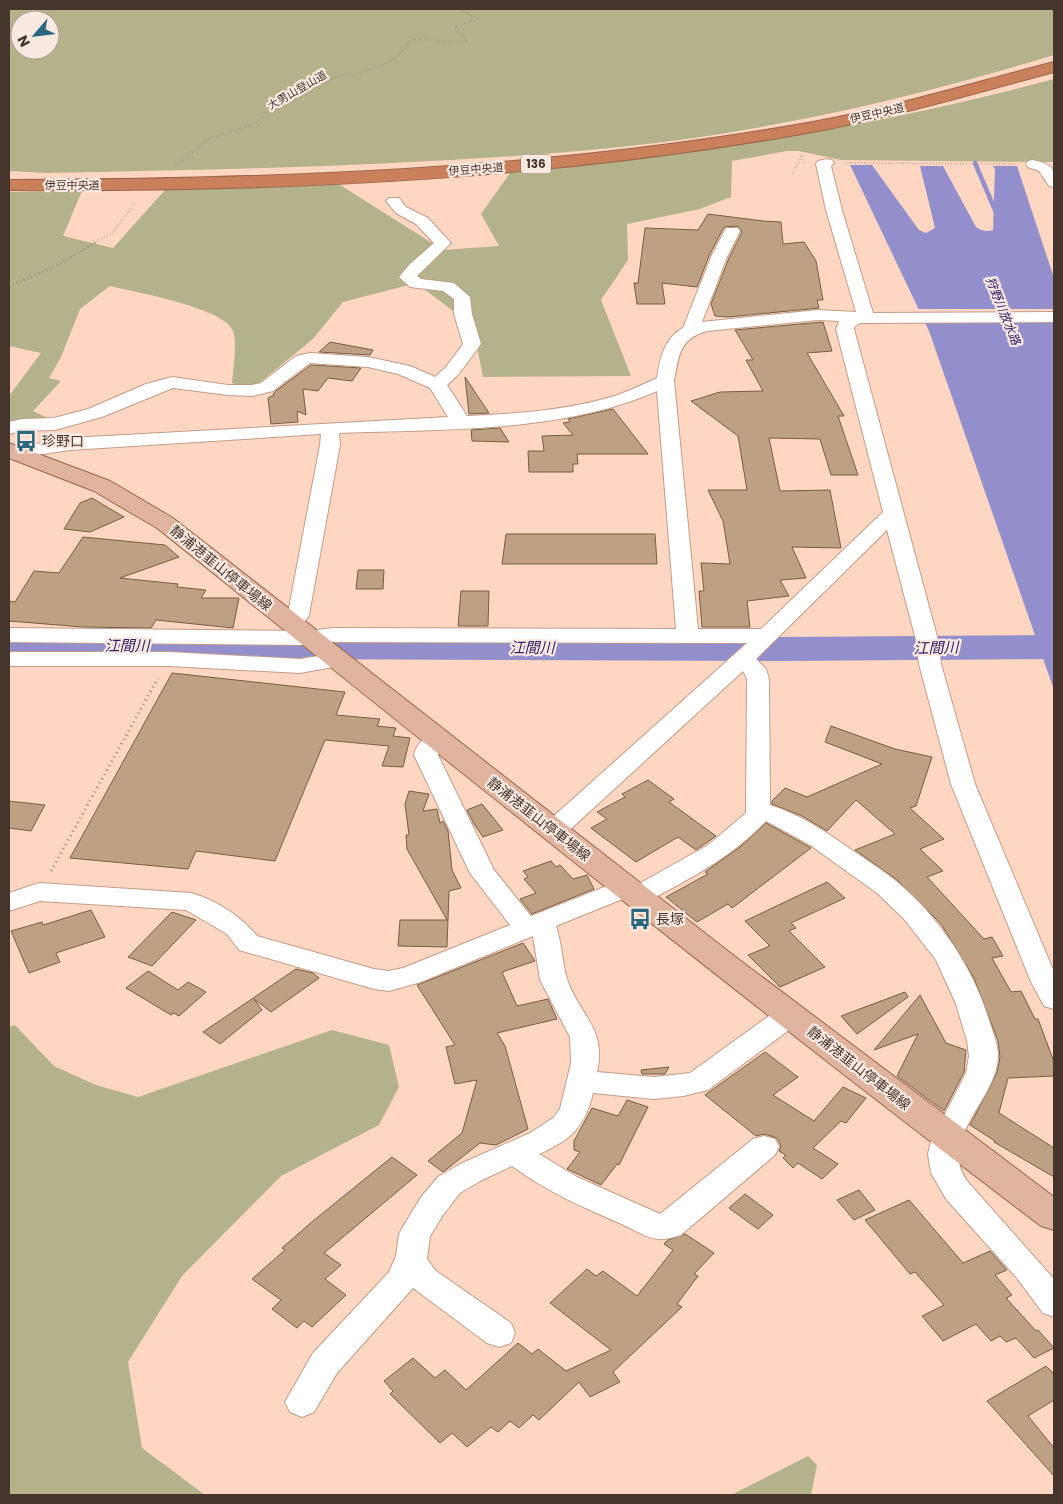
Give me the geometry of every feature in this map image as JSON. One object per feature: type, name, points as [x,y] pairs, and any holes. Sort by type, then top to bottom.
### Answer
[{"type":"highway","points":[[940,96],[1054,57]]},
{"type":"highway","name":"伊豆中央道","points":[[9,184],[245,183],[524,166],[760,136],[833,123],[1054,66]]},
{"type":"highway","points":[[940,96],[966,94],[1054,72]]},
{"type":"main road","name":"静浦港韮山停車場線","points":[[12,451],[102,486],[165,523],[631,892],[948,1137],[1054,1216]]},
{"type":"street","points":[[827,162],[823,164],[834,210],[867,317]]},
{"type":"street","points":[[1033,164],[1045,168],[1054,183]]},
{"type":"street","points":[[394,201],[401,210],[422,221],[444,243],[435,252],[416,265],[407,276],[416,283],[448,287],[462,297],[463,314],[472,344],[452,371],[437,384]]},
{"type":"street","points":[[691,329],[719,257],[732,231]]},
{"type":"street","points":[[688,636],[665,381],[674,342],[691,329],[818,315],[867,317],[1054,317]]},
{"type":"street","points":[[867,317],[847,323],[845,329],[963,784],[1045,982],[1054,999]]},
{"type":"street","points":[[9,428],[22,425],[55,424],[95,413],[152,388],[172,382],[228,390],[253,391],[267,387],[302,360],[310,358],[368,362],[404,370],[437,384],[461,422]]},
{"type":"street","points":[[12,451],[70,444],[330,428],[505,420],[593,407],[626,398],[665,381]]},
{"type":"street","points":[[316,643],[298,615],[330,445],[330,428]]},
{"type":"street","points":[[554,830],[743,659],[893,514]]},
{"type":"street","points":[[9,635],[316,643],[334,635],[764,638]]},
{"type":"street","points":[[9,659],[169,659],[300,666],[316,643]]},
{"type":"street","points":[[9,902],[39,892],[191,902],[236,928],[248,943],[374,979],[389,981],[411,976],[534,926],[631,892],[700,863],[750,824],[758,815],[758,679],[755,668],[743,659]]},
{"type":"street","points":[[302,1402],[325,1363],[400,1281],[410,1261],[415,1234],[432,1206],[449,1185],[471,1172],[516,1153],[563,1126],[574,1112],[585,1063],[584,1037],[554,980],[546,936],[483,873],[426,754],[428,747],[439,740]]},
{"type":"street","points":[[758,810],[785,820],[814,836],[873,877],[901,899],[946,954],[968,994],[984,1053],[983,1064],[948,1137],[943,1162],[946,1175],[958,1192],[1037,1281],[1054,1304]]},
{"type":"street","points":[[581,1080],[649,1089],[680,1087],[698,1082],[790,1015]]},
{"type":"street","points":[[516,1153],[537,1169],[572,1188],[658,1227],[665,1228],[670,1226],[764,1147]]},
{"type":"street","points":[[410,1261],[425,1280],[499,1333]]},
{"type":"path","points":[[398,9],[404,9]]},
{"type":"path","name":"大男山登山道","points":[[172,170],[208,139],[249,126],[336,76],[356,74],[383,65],[398,56],[412,40],[425,38],[457,44],[467,41],[455,26],[478,19],[459,9]]},
{"type":"path","points":[[862,163],[1033,164]]},
{"type":"path","points":[[9,286],[56,266],[112,232],[134,203],[142,198]]},
{"type":"path","points":[[39,892],[169,659]]},
{"type":"shaded area","points":[[9,9],[1054,9],[1054,55],[1001,71],[839,112],[675,141],[477,159],[405,163],[47,173],[9,171]]},
{"type":"shaded area","points":[[1054,79],[1054,162],[841,160],[799,151],[787,151],[732,161],[731,197],[700,209],[627,224],[628,260],[601,300],[631,376],[483,377],[473,326],[416,283],[343,302],[313,339],[253,388],[232,383],[235,340],[232,329],[224,321],[195,307],[110,286],[80,309],[61,357],[49,378],[61,381],[33,411],[50,419],[9,424],[9,396],[41,353],[9,346],[9,192],[82,191],[63,236],[113,248],[165,190],[337,183],[443,250],[499,246],[481,214],[510,173],[648,157],[784,137],[920,111]]},
{"type":"shaded area","points":[[15,1025],[54,1066],[96,1085],[138,1097],[332,1030],[389,1045],[399,1087],[379,1125],[281,1176],[182,1276],[128,1362],[142,1448],[205,1495],[9,1495],[9,1027]]},
{"type":"shaded area","points":[[808,1456],[817,1465],[811,1495],[731,1495]]},
{"type":"water","name":"狩野川放水路","points":[[850,165],[872,165],[919,230],[926,233],[935,228],[920,166],[943,166],[976,227],[986,231],[993,230],[995,169],[993,166],[1017,166],[1054,278],[1054,690],[929,331]]},
{"type":"pier","points":[[917,309],[1054,309],[1054,320],[922,320]]},
{"type":"building","points":[[708,214],[781,222],[783,244],[804,242],[816,261],[823,300],[817,300],[819,308],[728,317],[715,316],[711,304],[729,258],[742,232],[738,226],[724,227],[709,256],[697,287],[662,283],[665,304],[637,304],[634,283],[638,283],[645,228],[698,230]]},
{"type":"building","points":[[823,322],[832,351],[807,353],[844,416],[838,416],[858,475],[831,475],[820,439],[769,438],[780,491],[830,490],[841,548],[792,547],[806,578],[780,580],[789,596],[747,601],[750,627],[702,627],[699,591],[704,591],[701,563],[730,564],[723,521],[708,490],[747,490],[738,436],[691,401],[720,392],[763,391],[746,360],[753,360],[735,330]]},
{"type":"building","points":[[330,342],[373,350],[370,355],[319,352]]},
{"type":"building","points":[[311,365],[361,368],[352,381],[328,378],[318,391],[303,389],[306,415],[297,411],[298,422],[271,424],[268,398]]},
{"type":"building","points":[[465,377],[489,413],[469,414]]},
{"type":"building","points":[[613,409],[648,454],[577,454],[578,464],[573,464],[573,472],[529,472],[528,451],[544,451],[542,436],[573,435],[563,423],[570,422],[568,419]]},
{"type":"building","points":[[500,428],[509,442],[472,441],[471,430]]},
{"type":"building","points":[[92,498],[124,517],[90,532],[64,529],[80,503]]},
{"type":"building","points":[[506,534],[655,534],[657,564],[502,564]]},
{"type":"building","points":[[83,537],[165,545],[179,557],[120,578],[178,584],[177,587],[206,590],[201,598],[239,598],[233,628],[156,620],[151,628],[83,627],[9,621],[9,601],[15,602],[34,571],[59,573]]},
{"type":"building","points":[[358,570],[384,570],[383,589],[356,589]]},
{"type":"building","points":[[461,591],[489,591],[488,626],[458,626]]},
{"type":"building","points":[[172,673],[345,692],[336,715],[380,719],[377,726],[396,728],[393,736],[410,738],[403,767],[382,766],[389,746],[325,740],[275,861],[196,851],[188,869],[70,858]]},
{"type":"building","points":[[831,726],[895,749],[932,757],[916,806],[910,808],[944,839],[920,849],[943,871],[927,877],[984,939],[992,937],[1003,956],[992,958],[1011,992],[1021,991],[1035,1019],[1038,1019],[1054,1062],[1054,1076],[1008,1078],[999,1113],[1054,1148],[1054,1177],[994,1142],[970,1125],[997,1073],[1000,1057],[998,1041],[974,978],[941,924],[897,880],[855,850],[895,834],[856,800],[827,831],[802,816],[772,804],[772,801],[785,788],[807,797],[882,764],[825,742]]},
{"type":"building","points":[[648,780],[674,799],[669,802],[716,836],[696,850],[678,837],[636,862],[591,828],[607,819],[597,812],[625,797],[622,794]]},
{"type":"building","points":[[409,791],[429,794],[423,811],[437,809],[440,823],[443,821],[448,831],[452,870],[461,888],[449,891],[447,947],[398,946],[400,920],[447,920],[407,849],[406,835],[409,835],[405,804]]},
{"type":"building","points":[[9,801],[45,805],[31,831],[9,828]]},
{"type":"building","points":[[482,804],[503,830],[483,837],[467,810]]},
{"type":"building","points":[[766,823],[811,848],[732,908],[728,904],[697,922],[666,897],[708,874],[705,872],[740,847]]},
{"type":"building","points":[[551,861],[556,867],[560,865],[573,879],[587,875],[594,889],[532,914],[520,899],[536,893],[524,879],[528,877],[523,871]]},
{"type":"building","points":[[827,882],[845,898],[791,923],[796,928],[789,931],[825,967],[780,987],[748,955],[770,946],[745,921]]},
{"type":"building","points":[[91,910],[105,937],[56,953],[60,962],[29,973],[11,931],[42,922],[43,925]]},
{"type":"building","points":[[172,912],[196,920],[152,966],[128,957]]},
{"type":"building","points":[[523,943],[535,961],[502,972],[517,1006],[548,999],[557,1019],[497,1033],[505,1046],[528,1129],[496,1145],[480,1143],[443,1172],[428,1161],[462,1133],[477,1080],[455,1084],[446,1047],[455,1045],[417,985]]},
{"type":"building","points":[[296,969],[313,973],[319,978],[271,1012],[254,999],[262,1010],[220,1044],[203,1032]]},
{"type":"building","points":[[148,971],[178,990],[188,982],[206,992],[179,1016],[174,1013],[171,1015],[126,988]]},
{"type":"building","points":[[905,992],[908,997],[857,1034],[841,1016]]},
{"type":"building","points":[[920,995],[946,1043],[966,1050],[964,1072],[944,1111],[897,1076],[918,1034],[874,1050]]},
{"type":"building","points":[[765,1052],[798,1077],[773,1095],[814,1121],[843,1087],[866,1098],[846,1123],[841,1121],[813,1148],[838,1164],[822,1179],[798,1163],[793,1168],[783,1158],[786,1155],[779,1151],[781,1146],[777,1138],[764,1134],[756,1136],[705,1095]]},
{"type":"building","points":[[669,1067],[665,1074],[642,1074],[641,1070]]},
{"type":"building","points":[[627,1100],[648,1107],[619,1165],[617,1164],[601,1185],[567,1169],[580,1152],[574,1150],[574,1141],[592,1108],[618,1116]]},
{"type":"building","points":[[392,1157],[417,1175],[324,1253],[341,1265],[325,1279],[346,1295],[312,1327],[304,1321],[297,1328],[272,1309],[281,1300],[252,1279],[285,1250],[282,1248]]},
{"type":"building","points":[[859,1190],[875,1210],[854,1220],[837,1200]]},
{"type":"building","points":[[745,1194],[773,1215],[758,1229],[729,1208]]},
{"type":"building","points":[[909,1200],[963,1263],[990,1251],[1007,1270],[995,1275],[1012,1295],[1006,1298],[1054,1348],[1034,1358],[1016,1338],[1006,1342],[1000,1336],[991,1341],[976,1324],[943,1341],[922,1316],[944,1305],[915,1272],[910,1274],[865,1220]]},
{"type":"building","points":[[685,1234],[714,1253],[694,1274],[698,1276],[677,1304],[682,1307],[613,1372],[620,1382],[590,1397],[579,1382],[539,1420],[533,1415],[519,1428],[510,1421],[498,1432],[491,1427],[467,1447],[452,1433],[440,1443],[390,1394],[393,1391],[384,1381],[413,1358],[435,1378],[445,1370],[466,1390],[518,1343],[532,1354],[538,1349],[566,1371],[611,1350],[550,1303],[587,1269],[596,1276],[603,1271],[637,1296],[673,1250],[664,1244],[668,1240]]},
{"type":"building","points":[[1046,1366],[1054,1374],[1054,1400],[1028,1416],[1054,1448],[1054,1476],[987,1401]]},
{"type":"waterway","points":[[975,163],[998,217]]},
{"type":"waterway","name":"江間川","points":[[9,646],[783,649],[1054,647]]},
{"type":"place","name":"珍野口","points":[[26,441]]},
{"type":"place","name":"長塚","points":[[640,919]]}]
